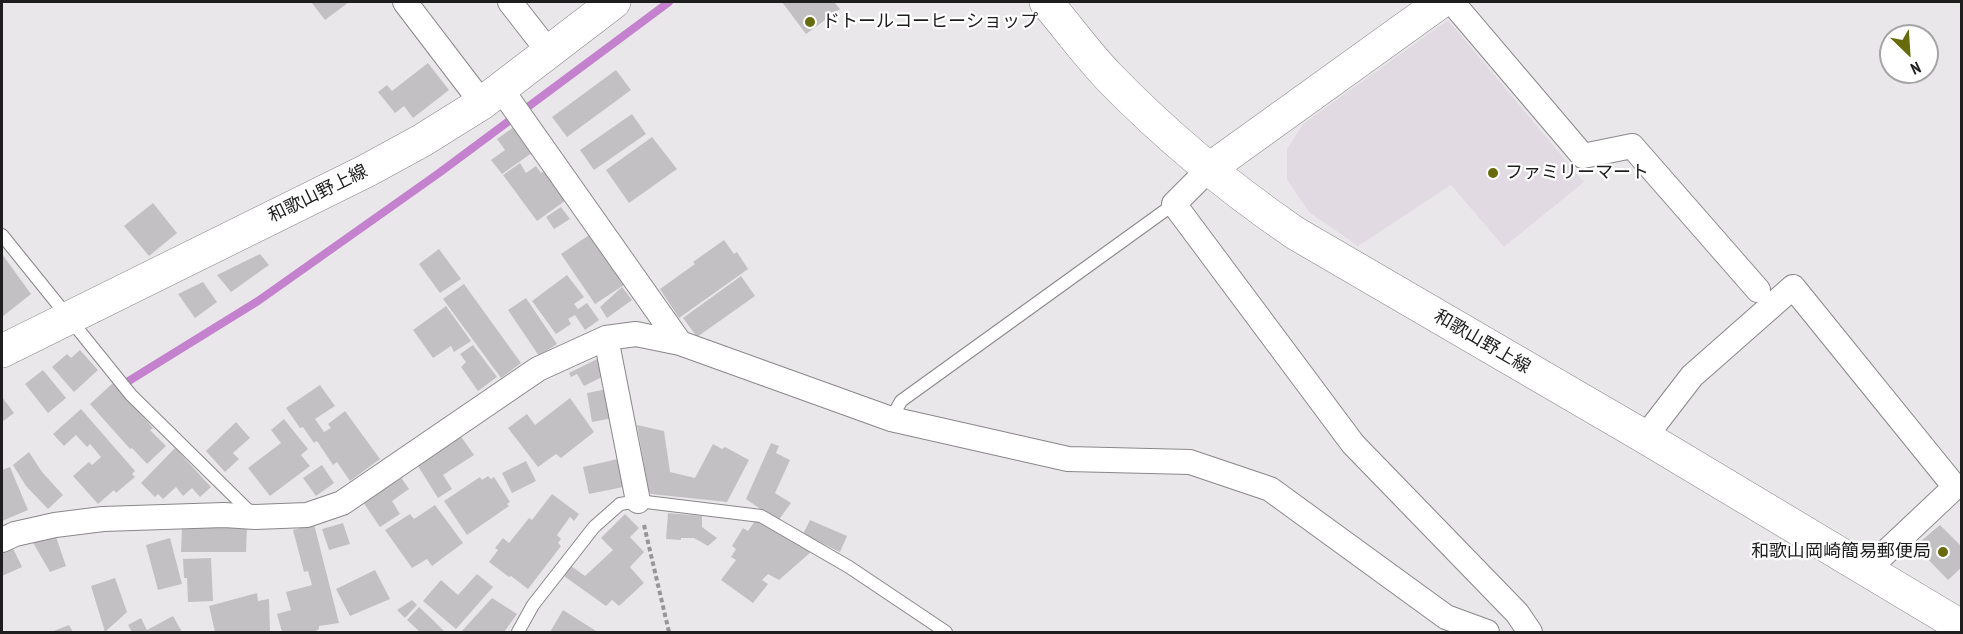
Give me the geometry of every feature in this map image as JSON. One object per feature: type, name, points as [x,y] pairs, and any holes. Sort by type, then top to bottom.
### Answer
[{"type":"main road","name":"和歌山野上線","points":[[2,351],[366,171],[421,141],[492,96],[614,2]]},
{"type":"main road","name":"和歌山野上線","points":[[1046,2],[1107,75],[1209,169],[1295,233],[1645,437],[1962,627]]},
{"type":"street","points":[[405,2],[492,96],[680,343]]},
{"type":"street","points":[[510,2],[549,52]]},
{"type":"street","points":[[1441,2],[1209,169],[1174,204],[1353,444],[1517,613],[1530,633]]},
{"type":"street","points":[[1452,2],[1583,156],[1632,146],[1758,290]]},
{"type":"street","points":[[1645,437],[1692,376],[1793,287],[1955,487],[1868,569]]},
{"type":"street","points":[[2,540],[15,534],[56,525],[103,519],[307,515],[342,503],[538,369],[606,338],[636,334],[680,343],[891,419],[1068,459],[1190,462],[1270,489],[1446,617],[1487,633]]},
{"type":"street","points":[[606,338],[638,501]]},
{"type":"lane","points":[[891,419],[901,401],[1174,204]]},
{"type":"lane","points":[[2,235],[132,395],[255,517]]},
{"type":"lane","points":[[518,633],[533,605],[594,527],[620,504],[638,501],[761,516],[849,567],[946,633]]},
{"type":"path","points":[[638,501],[669,633]]},
{"type":"shaded area","name":"ファミリーマート","points":[[1448,20],[1584,182],[1504,247],[1451,185],[1358,246],[1309,212],[1287,180],[1287,149],[1303,124]]},
{"type":"building","points":[[311,2],[349,2],[325,20]]},
{"type":"building","name":"ドトールコーヒーショップ","points":[[782,2],[834,2],[840,9],[806,34]]},
{"type":"building","points":[[428,63],[449,90],[413,118],[404,106],[395,113],[378,92],[387,85],[392,91]]},
{"type":"building","points":[[616,70],[631,90],[567,137],[552,117]]},
{"type":"building","points":[[632,114],[646,134],[594,170],[580,150]]},
{"type":"building","points":[[518,124],[536,150],[502,174],[491,160],[505,150],[497,139]]},
{"type":"building","points":[[652,137],[677,169],[629,203],[606,170]]},
{"type":"building","points":[[520,163],[526,173],[536,166],[541,173],[549,168],[569,198],[537,221],[503,175]]},
{"type":"building","points":[[153,203],[177,233],[149,256],[124,226]]},
{"type":"building","points":[[561,207],[570,219],[554,229],[546,217]]},
{"type":"building","points":[[592,233],[627,283],[595,304],[561,254]]},
{"type":"building","points":[[724,240],[734,254],[737,252],[748,269],[679,318],[660,289]]},
{"type":"building","points":[[439,249],[461,279],[440,293],[419,264]]},
{"type":"building","points":[[2,254],[31,294],[2,317]]},
{"type":"building","points":[[260,254],[269,265],[231,292],[217,275]]},
{"type":"building","points":[[567,275],[584,297],[574,304],[578,309],[587,303],[599,320],[585,330],[575,315],[568,319],[571,324],[556,334],[532,301]]},
{"type":"building","points":[[741,276],[755,296],[697,337],[683,318]]},
{"type":"building","points":[[203,282],[217,302],[195,318],[178,294]]},
{"type":"building","points":[[464,284],[521,363],[501,378],[443,299]]},
{"type":"building","points":[[622,287],[632,300],[607,318],[600,307]]},
{"type":"building","points":[[526,298],[557,344],[539,356],[508,310]]},
{"type":"building","points":[[446,306],[471,341],[454,352],[451,346],[433,358],[413,330]]},
{"type":"building","points":[[473,345],[497,377],[478,391],[461,367],[466,362],[460,354]]},
{"type":"building","points":[[80,350],[98,370],[74,392],[52,367],[67,354],[71,358]]},
{"type":"building","points":[[599,358],[608,374],[584,386],[577,374],[571,377],[569,373]]},
{"type":"building","points":[[43,370],[66,398],[48,413],[25,384]]},
{"type":"building","points":[[113,383],[153,428],[150,430],[166,446],[147,464],[132,448],[130,449],[90,404]]},
{"type":"building","points":[[320,385],[335,406],[315,419],[324,432],[331,428],[328,424],[345,411],[380,459],[350,481],[337,462],[333,465],[317,441],[314,443],[286,408]]},
{"type":"building","points":[[607,389],[613,418],[592,422],[587,393]]},
{"type":"building","points":[[2,397],[14,413],[2,422]]},
{"type":"building","points":[[570,398],[594,432],[561,458],[556,454],[538,467],[508,428],[527,414],[535,425]]},
{"type":"building","points":[[81,409],[135,471],[132,474],[135,477],[116,493],[114,490],[98,504],[73,476],[89,462],[92,465],[101,457],[90,444],[87,447],[76,435],[64,446],[53,434]]},
{"type":"building","points":[[284,419],[308,449],[301,455],[310,466],[270,496],[248,468],[281,443],[271,430]]},
{"type":"building","points":[[236,422],[250,438],[233,453],[239,459],[225,472],[206,451]]},
{"type":"building","points":[[637,425],[664,431],[670,472],[695,478],[713,444],[722,449],[725,447],[749,460],[727,502],[651,494]]},
{"type":"building","points":[[460,435],[474,455],[443,475],[452,489],[438,498],[416,463]]},
{"type":"building","points":[[771,443],[779,446],[776,453],[790,460],[775,493],[791,503],[778,521],[746,499]]},
{"type":"building","points":[[175,448],[211,487],[200,497],[192,488],[183,496],[176,487],[163,499],[158,494],[155,497],[141,483]]},
{"type":"building","points":[[29,452],[42,472],[63,495],[48,509],[26,486],[13,465]]},
{"type":"building","points":[[622,458],[628,486],[589,494],[583,467]]},
{"type":"building","points":[[526,461],[536,481],[512,493],[502,473]]},
{"type":"building","points":[[322,465],[334,483],[316,496],[303,478]]},
{"type":"building","points":[[10,467],[28,510],[2,521],[2,470]]},
{"type":"building","points":[[400,476],[409,489],[392,501],[400,514],[380,527],[363,502]]},
{"type":"building","points":[[488,476],[491,479],[494,477],[510,502],[507,504],[509,506],[467,535],[444,501],[480,477],[482,480]]},
{"type":"building","points":[[552,494],[579,514],[574,521],[570,517],[557,535],[561,539],[558,543],[561,546],[528,589],[489,562],[498,550],[495,548],[503,538],[509,543],[529,518],[532,520]]},
{"type":"building","points":[[435,505],[463,543],[432,566],[427,559],[412,568],[385,530],[410,514],[414,519]]},
{"type":"building","points":[[668,513],[702,516],[702,527],[717,538],[708,546],[694,538],[666,539]]},
{"type":"building","points":[[625,514],[639,528],[630,537],[644,552],[630,567],[644,583],[619,606],[612,600],[606,606],[564,576],[571,566],[585,576],[613,550],[601,538]]},
{"type":"building","points":[[757,518],[811,552],[779,580],[768,574],[762,580],[768,584],[753,603],[721,580],[736,560],[731,557],[736,549],[732,546],[743,528],[748,531]]},
{"type":"building","points":[[810,520],[847,536],[840,552],[803,534]]},
{"type":"building","points":[[343,523],[350,544],[329,550],[322,529]]},
{"type":"building","points":[[314,524],[339,623],[319,626],[319,629],[314,632],[282,632],[277,614],[291,610],[286,592],[312,585],[308,571],[304,572],[293,530]]},
{"type":"building","points":[[1940,525],[1962,547],[1962,567],[1948,580],[1915,546]]},
{"type":"building","points":[[182,526],[247,527],[246,552],[181,552]]},
{"type":"building","points":[[55,534],[66,566],[50,572],[32,541]]},
{"type":"building","points":[[170,538],[182,584],[158,590],[146,545]]},
{"type":"building","points":[[10,542],[22,567],[2,576],[2,546]]},
{"type":"building","points":[[211,558],[213,601],[188,602],[183,559]]},
{"type":"building","points":[[375,570],[390,599],[350,616],[336,589]]},
{"type":"building","points":[[477,574],[493,587],[456,629],[423,601],[441,580],[458,595]]},
{"type":"building","points":[[115,578],[127,612],[105,632],[91,586]]},
{"type":"building","points":[[257,593],[258,601],[269,599],[270,632],[215,632],[209,606]]},
{"type":"building","points":[[492,598],[517,614],[504,632],[461,632]]},
{"type":"building","points":[[412,600],[417,605],[405,618],[397,610]]},
{"type":"building","points":[[419,607],[445,632],[420,632],[407,620]]},
{"type":"building","points":[[563,610],[596,631],[550,632]]},
{"type":"building","points":[[173,616],[182,632],[132,632],[128,625],[141,618],[147,630]]},
{"type":"building","points":[[69,625],[73,632],[51,632]]},
{"type":"waterway","points":[[119,387],[258,301],[439,173],[669,2]]},
{"type":"place","name":"ドトールコーヒーショップ","points":[[810,22]]},
{"type":"place","name":"ファミリーマート","points":[[1493,173]]},
{"type":"place","name":"和歌山岡崎簡易郵便局","points":[[1943,552]]}]
